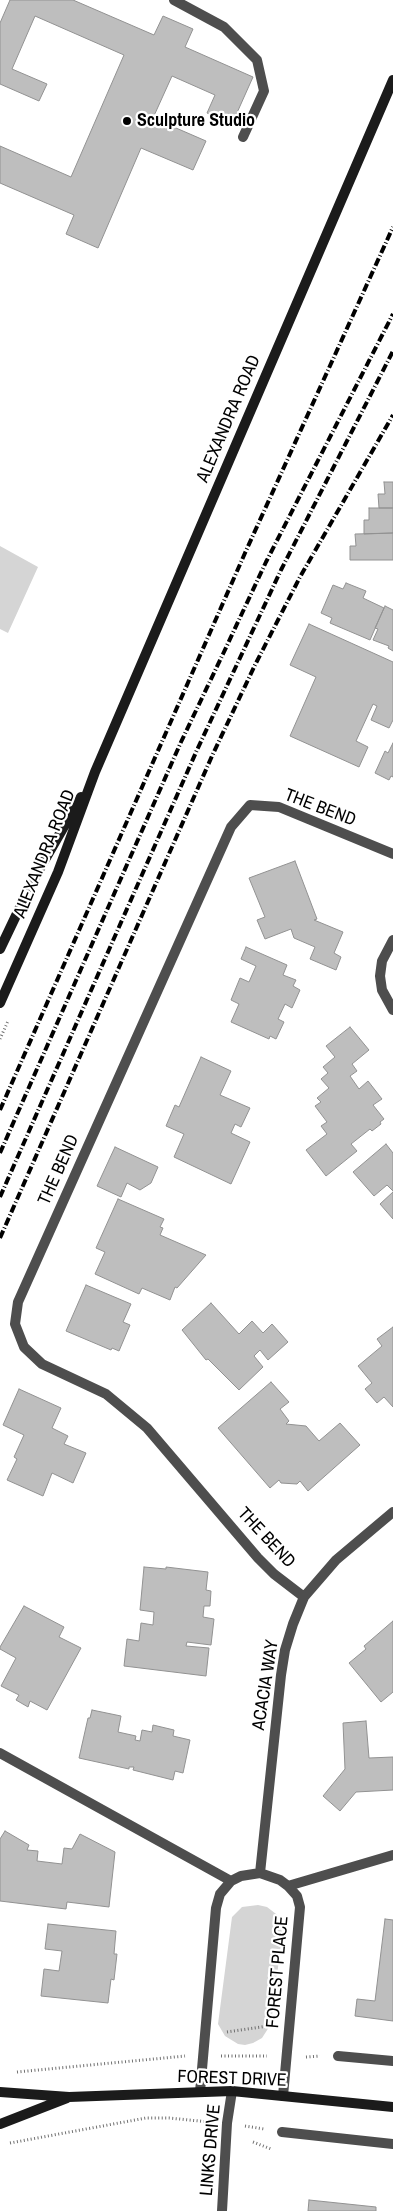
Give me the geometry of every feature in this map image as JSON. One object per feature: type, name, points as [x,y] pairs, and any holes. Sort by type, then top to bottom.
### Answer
[{"type":"street","points":[[174,0],[224,27],[256,60],[264,91],[243,137]]},
{"type":"street","name":"ALEXANDRA ROAD","points":[[0,1004],[58,872],[95,772],[393,80]]},
{"type":"street","name":"ALEXANDRA ROAD","points":[[0,949],[32,882],[95,772]]},
{"type":"street","name":"THE BEND","points":[[304,1597],[274,1574],[258,1558],[148,1428],[106,1394],[42,1364],[24,1347],[15,1324],[18,1302],[231,826],[250,805],[278,808],[393,854]]},
{"type":"street","points":[[393,940],[382,961],[380,976],[382,990],[393,1010]]},
{"type":"street","name":"ACACIA WAY","points":[[260,1873],[285,1650],[304,1597],[336,1560],[393,1512]]},
{"type":"street","points":[[0,1753],[230,1881]]},
{"type":"street","points":[[200,2092],[216,1908],[220,1894],[230,1881],[241,1876],[260,1873],[280,1880],[288,1886],[393,1854]]},
{"type":"street","name":"FOREST PLACE","points":[[283,2096],[301,1918],[296,1896],[288,1886]]},
{"type":"street","points":[[338,2056],[393,2061]]},
{"type":"street","name":"FOREST DRIVE","points":[[0,2092],[69,2097],[232,2091],[393,2107]]},
{"type":"street","name":"LINKS DRIVE","points":[[222,2211],[227,2123],[232,2091]]},
{"type":"street","name":"FOREST DRIVE","points":[[0,2124],[69,2097]]},
{"type":"street","points":[[282,2132],[393,2144]]},
{"type":"path","points":[[228,2032],[268,2026]]},
{"type":"path","points":[[10,2072],[153,2058]]},
{"type":"path","points":[[0,2145],[146,2118],[169,2118]]},
{"type":"shaded area","points":[[0,546],[38,567],[8,633],[0,629]]},
{"type":"shaded area","points":[[258,1905],[267,1907],[280,1917],[282,1935],[271,2024],[262,2038],[245,2045],[238,2044],[225,2036],[218,2024],[232,1917],[242,1907]]},
{"type":"building","name":"Sculpture Studio","points":[[10,0],[73,0],[154,35],[163,16],[193,29],[185,47],[253,77],[232,124],[207,113],[215,95],[172,76],[153,118],[206,141],[193,170],[141,148],[98,248],[66,234],[74,215],[0,183],[0,146],[71,177],[124,55],[35,16],[12,69],[47,84],[39,101],[0,84],[0,23]]},
{"type":"building","points":[[384,482],[393,482],[393,508],[379,508],[378,494],[385,494]]},
{"type":"building","points":[[369,508],[393,508],[393,533],[364,534],[364,520],[369,520]]},
{"type":"building","points":[[393,533],[393,560],[350,560],[350,546],[356,546],[355,534]]},
{"type":"building","points":[[346,583],[366,591],[363,598],[384,608],[370,640],[330,623],[332,618],[321,613],[333,585],[343,589]]},
{"type":"building","points":[[385,606],[393,610],[393,651],[388,648],[389,646],[373,640],[378,629],[375,628]]},
{"type":"building","points":[[309,624],[393,662],[393,720],[389,728],[371,720],[377,706],[373,704],[356,741],[368,747],[359,767],[290,736],[316,677],[290,665]]},
{"type":"building","points":[[393,743],[393,777],[391,776],[389,780],[375,773],[385,751],[388,753]]},
{"type":"building","points":[[295,861],[317,919],[314,920],[343,932],[334,953],[341,957],[336,970],[310,959],[315,947],[294,938],[291,929],[265,939],[257,920],[265,917],[249,878]]},
{"type":"building","points":[[246,947],[287,965],[283,975],[296,980],[293,986],[300,990],[292,1008],[285,1004],[278,1019],[284,1022],[276,1039],[270,1036],[269,1039],[231,1022],[239,1004],[231,1000],[240,978],[249,982],[256,966],[241,959]]},
{"type":"building","points":[[350,1027],[369,1050],[352,1064],[357,1071],[350,1076],[359,1089],[368,1081],[382,1099],[373,1105],[384,1119],[372,1131],[370,1129],[351,1144],[357,1151],[326,1176],[306,1150],[327,1134],[321,1126],[327,1122],[315,1106],[321,1102],[317,1098],[329,1088],[321,1079],[328,1073],[323,1067],[335,1057],[326,1046]]},
{"type":"building","points":[[201,1057],[231,1071],[220,1095],[250,1108],[241,1127],[235,1124],[231,1133],[250,1142],[231,1184],[174,1157],[184,1134],[166,1126],[175,1105],[179,1107]]},
{"type":"building","points":[[386,1144],[393,1153],[393,1191],[387,1185],[374,1196],[353,1172]]},
{"type":"building","points":[[115,1147],[158,1167],[151,1183],[140,1190],[127,1183],[121,1197],[97,1186]]},
{"type":"building","points":[[393,1192],[393,1219],[380,1204]]},
{"type":"building","points":[[118,1199],[164,1219],[160,1227],[163,1228],[160,1235],[206,1255],[177,1288],[175,1287],[170,1300],[142,1288],[139,1294],[95,1274],[105,1252],[96,1248]]},
{"type":"building","points":[[86,1285],[131,1304],[123,1322],[130,1325],[119,1351],[112,1348],[111,1350],[66,1331]]},
{"type":"building","points":[[211,1303],[239,1334],[252,1321],[263,1333],[272,1324],[288,1342],[268,1360],[260,1350],[254,1356],[263,1367],[239,1390],[208,1359],[206,1360],[182,1330]]},
{"type":"building","points":[[393,1327],[393,1407],[384,1397],[377,1403],[365,1389],[372,1383],[358,1366],[382,1346],[377,1339]]},
{"type":"building","points":[[271,1382],[289,1402],[280,1409],[289,1421],[286,1424],[306,1426],[319,1441],[340,1423],[360,1445],[308,1491],[300,1481],[297,1484],[281,1483],[279,1480],[270,1488],[218,1428]]},
{"type":"building","points":[[19,1389],[61,1408],[52,1428],[68,1436],[64,1444],[86,1453],[73,1483],[52,1473],[43,1496],[7,1480],[17,1459],[14,1457],[24,1435],[3,1425]]},
{"type":"building","points":[[144,1567],[166,1569],[166,1567],[208,1572],[206,1590],[211,1591],[210,1606],[204,1606],[203,1617],[214,1619],[211,1645],[187,1642],[186,1646],[209,1648],[206,1676],[124,1666],[127,1639],[139,1641],[141,1623],[153,1625],[154,1612],[140,1610]]},
{"type":"building","points":[[24,1606],[64,1627],[59,1637],[81,1648],[47,1710],[30,1701],[28,1707],[16,1700],[19,1695],[1,1686],[16,1658],[0,1649],[0,1647]]},
{"type":"building","points":[[393,1621],[393,1692],[381,1702],[349,1663],[366,1649],[364,1646]]},
{"type":"building","points":[[92,1710],[121,1716],[118,1732],[136,1736],[135,1740],[140,1741],[142,1730],[152,1732],[153,1725],[174,1730],[173,1736],[190,1740],[183,1773],[175,1771],[173,1780],[133,1770],[134,1767],[129,1767],[129,1769],[79,1758],[88,1718],[90,1718]]},
{"type":"building","points":[[366,1721],[369,1758],[393,1757],[393,1790],[356,1792],[340,1811],[323,1796],[345,1769],[343,1723]]},
{"type":"building","points":[[5,1831],[29,1845],[27,1850],[38,1851],[37,1861],[62,1864],[64,1848],[72,1849],[80,1834],[115,1852],[109,1907],[67,1902],[66,1909],[0,1901],[0,1839]]},
{"type":"building","points":[[385,1919],[393,1920],[393,2021],[355,2016],[357,1999],[375,2001]]},
{"type":"building","points":[[48,1924],[116,1931],[114,1954],[117,1954],[114,1980],[111,1979],[108,2003],[41,1996],[44,1969],[59,1971],[62,1951],[45,1949]]},
{"type":"building","points":[[309,2200],[376,2207],[376,2211],[308,2211]]},
{"type":"railway","points":[[0,1110],[245,553],[393,227]]},
{"type":"railway","points":[[0,1153],[181,742],[266,562],[393,314]]},
{"type":"railway","points":[[0,1197],[197,750],[281,570],[393,351]]},
{"type":"railway","points":[[0,1238],[212,756],[255,665],[300,577],[393,415]]},
{"type":"place","name":"Sculpture Studio","points":[[127,121]]}]
